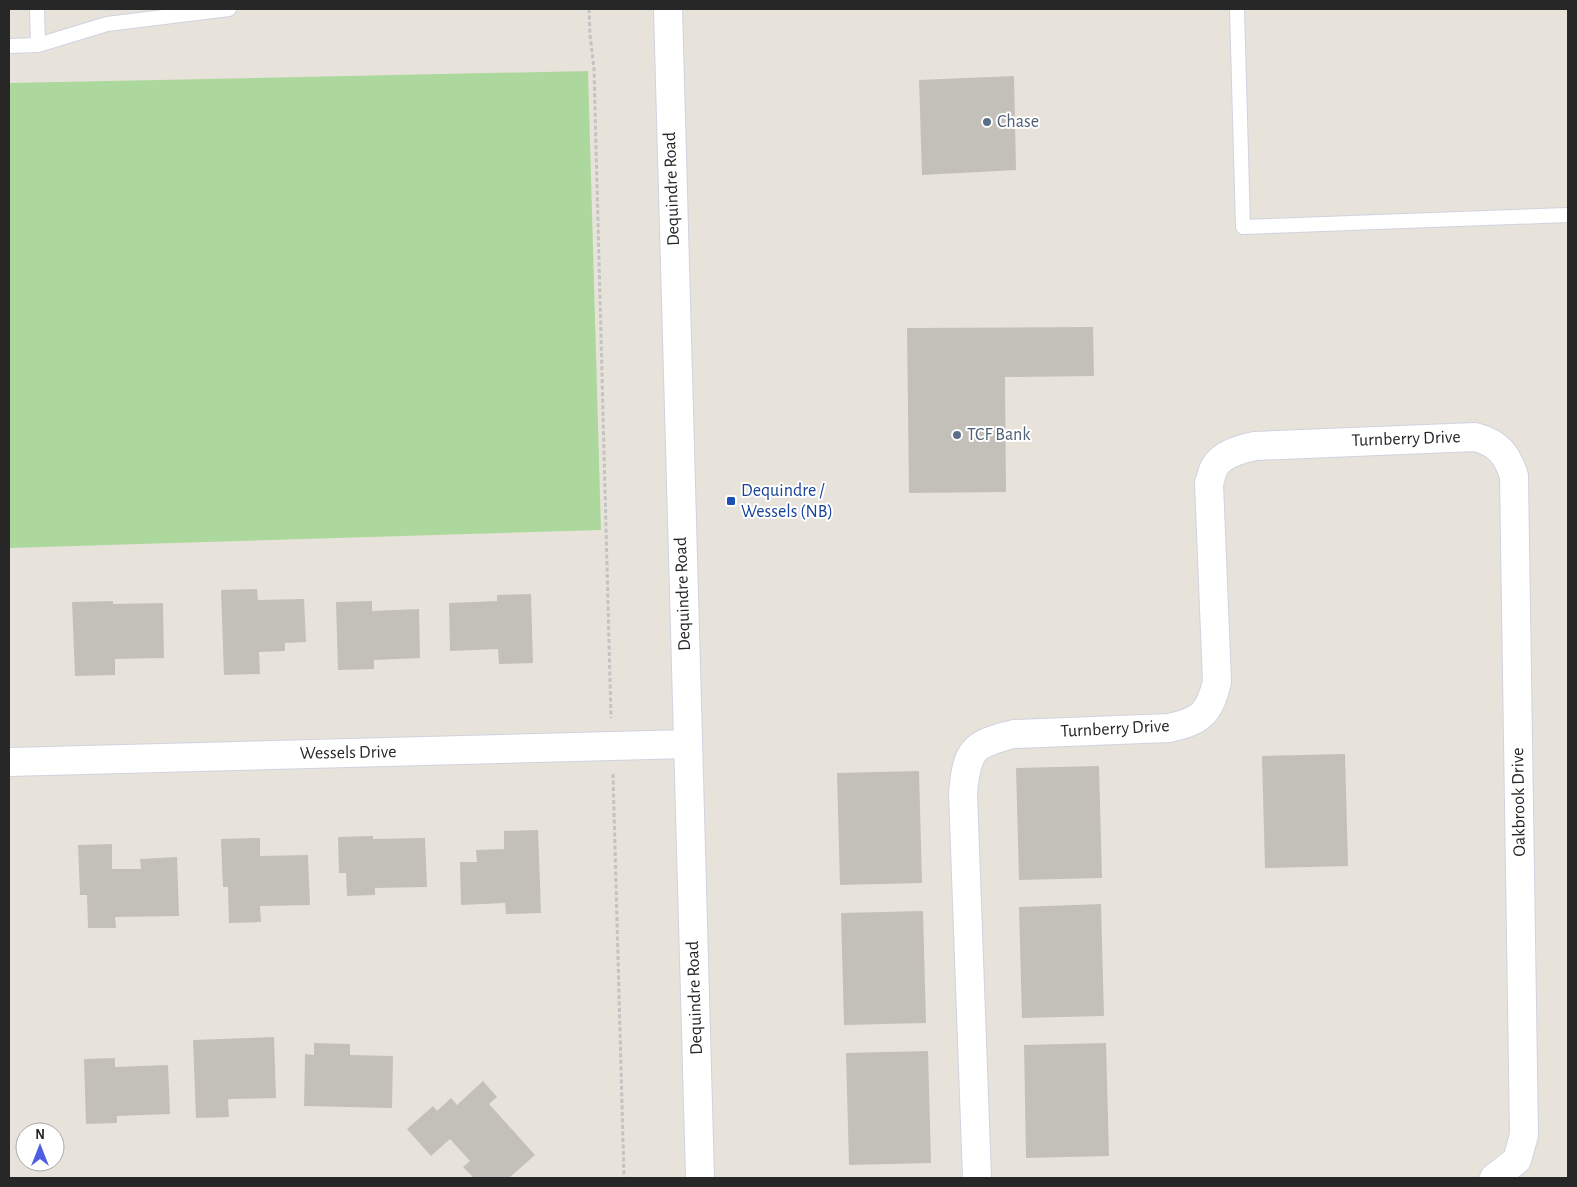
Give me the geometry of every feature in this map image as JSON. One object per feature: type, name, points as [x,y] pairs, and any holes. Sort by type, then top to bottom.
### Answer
[{"type":"street","name":"Dequindre Road","points":[[668,9],[700,1178]]},
{"type":"street","name":"Turnberry Drive","points":[[977,1178],[963,793],[966,766],[978,746],[992,739],[1014,734],[1169,728],[1189,723],[1201,715],[1212,700],[1216,682],[1210,483],[1214,467],[1225,457],[1240,449],[1255,446],[1475,436],[1488,441],[1498,449]]},
{"type":"street","name":"Oakbrook Drive","points":[[1494,1178],[1517,1160],[1524,1136],[1514,476],[1509,461],[1498,449]]},
{"type":"street","name":"Wessels Drive","points":[[9,762],[688,744]]},
{"type":"lane","points":[[37,9],[38,45]]},
{"type":"lane","points":[[9,46],[38,45],[107,24],[229,9]]},
{"type":"lane","points":[[1237,9],[1243,227],[1568,215]]},
{"type":"path","points":[[589,9],[594,69],[612,726]]},
{"type":"path","points":[[613,766],[624,1178]]},
{"type":"green space","points":[[588,71],[601,530],[9,548],[9,83]]},
{"type":"building","points":[[1014,76],[1016,170],[922,175],[919,80]]},
{"type":"building","name":"TCF Bank","points":[[1093,327],[1094,376],[1005,377],[1006,492],[909,493],[907,328]]},
{"type":"building","points":[[257,589],[258,600],[304,599],[306,642],[285,643],[285,651],[259,652],[260,674],[224,675],[221,590]]},
{"type":"building","points":[[531,594],[533,663],[499,664],[498,649],[450,651],[449,603],[497,601],[497,595]]},
{"type":"building","points":[[113,601],[113,604],[163,603],[164,658],[115,659],[115,675],[75,676],[72,602]]},
{"type":"building","points":[[372,601],[372,611],[419,609],[420,658],[374,660],[374,669],[338,670],[336,602]]},
{"type":"building","points":[[1345,754],[1348,866],[1265,868],[1262,756]]},
{"type":"building","points":[[1099,766],[1102,878],[1019,880],[1016,768]]},
{"type":"building","points":[[919,771],[922,883],[840,885],[837,773]]},
{"type":"building","points":[[538,830],[541,913],[506,914],[505,903],[461,905],[460,862],[477,862],[476,850],[504,849],[504,831]]},
{"type":"building","points":[[373,836],[373,839],[425,838],[427,887],[375,888],[375,895],[347,896],[346,873],[339,873],[338,837]]},
{"type":"building","points":[[260,838],[260,856],[308,855],[310,905],[260,906],[261,922],[229,923],[228,887],[223,887],[221,839]]},
{"type":"building","points":[[112,844],[112,869],[141,869],[140,859],[177,857],[179,916],[115,917],[116,928],[88,928],[87,895],[80,895],[78,845]]},
{"type":"building","points":[[1101,904],[1104,1016],[1022,1018],[1019,907]]},
{"type":"building","points":[[923,911],[926,1023],[844,1025],[841,913]]},
{"type":"building","points":[[274,1037],[276,1098],[228,1099],[229,1117],[196,1118],[193,1040]]},
{"type":"building","points":[[314,1043],[350,1044],[350,1055],[393,1056],[392,1108],[304,1106],[305,1054],[314,1055]]},
{"type":"building","points":[[1106,1043],[1109,1156],[1026,1158],[1024,1045]]},
{"type":"building","points":[[928,1051],[931,1163],[849,1165],[846,1053]]},
{"type":"building","points":[[115,1058],[115,1067],[168,1065],[170,1114],[117,1116],[117,1123],[86,1124],[84,1059]]},
{"type":"building","points":[[483,1081],[497,1097],[489,1104],[535,1155],[509,1178],[474,1178],[463,1167],[470,1161],[450,1139],[431,1156],[407,1129],[433,1106],[437,1111],[451,1098],[457,1105]]},
{"type":"place","name":"Chase","points":[[987,122]]},
{"type":"place","name":"TCF Bank","points":[[957,435]]},
{"type":"place","name":"Dequindre / Wessels (NB)","points":[[731,501]]}]
